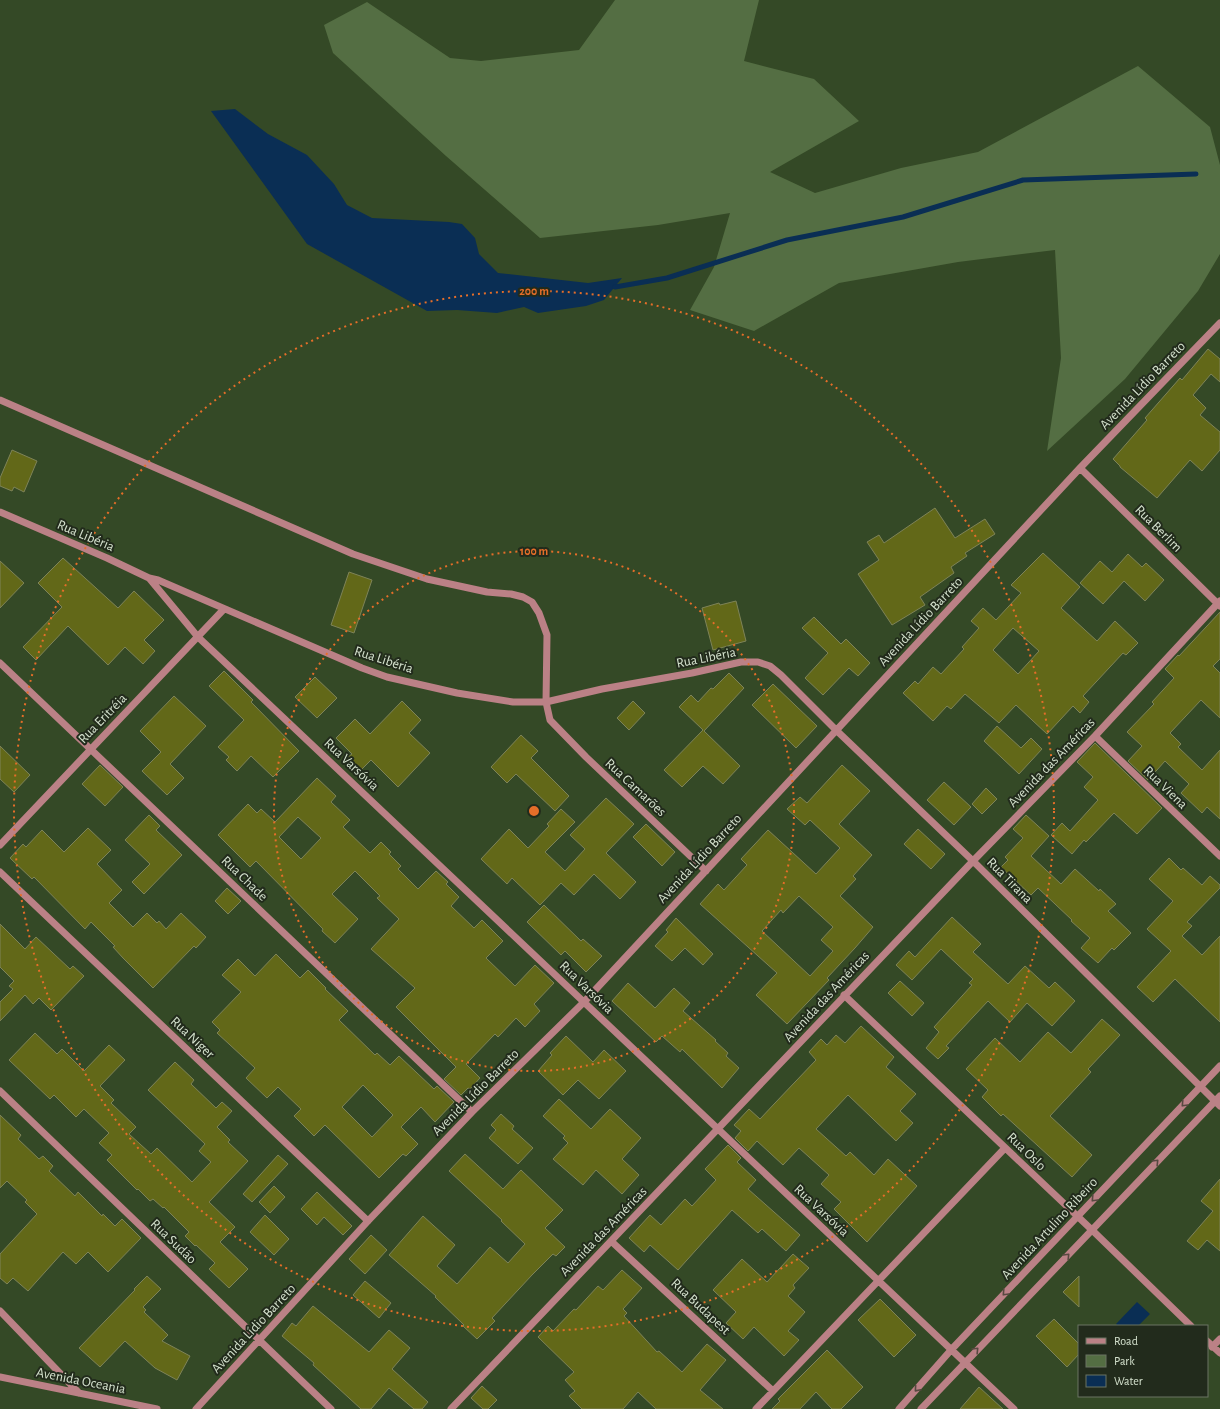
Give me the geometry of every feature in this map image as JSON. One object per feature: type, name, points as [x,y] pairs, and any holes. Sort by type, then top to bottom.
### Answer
[{"type":"street","name":"Avenida Lídio Barreto","points":[[196,1409],[368,1220],[472,1112],[584,1002],[1080,468],[1220,323]]},
{"type":"street","points":[[0,400],[353,554],[427,580],[487,592],[511,594],[523,597],[532,602],[539,613],[547,635],[546,702]]},
{"type":"street","name":"Rua Berlim","points":[[1080,468],[1219,604]]},
{"type":"street","name":"Rua Libéria","points":[[0,512],[107,558],[149,578],[158,580],[362,668],[387,676],[471,695],[513,702],[546,702],[602,689],[692,673],[741,662],[758,662],[770,666],[781,674]]},
{"type":"street","name":"Rua Varsóvia","points":[[149,578],[198,637],[1014,1409]]},
{"type":"street","name":"Avenida das Américas","points":[[452,1409],[611,1240],[718,1130],[844,995],[1095,736],[1219,604]]},
{"type":"street","name":"Rua Eritréia","points":[[0,845],[224,609]]},
{"type":"street","name":"Rua Chade","points":[[0,663],[472,1112]]},
{"type":"street","name":"Rua Tirana","points":[[781,674],[836,730],[973,861],[1200,1087],[1218,1101]]},
{"type":"street","name":"Rua Camarões","points":[[546,702],[550,720],[586,757],[706,871]]},
{"type":"street","name":"Rua Viena","points":[[1095,736],[1220,856]]},
{"type":"street","name":"Rua Niger","points":[[0,872],[368,1220]]},
{"type":"street","name":"Rua Oslo","points":[[844,995],[1190,1325]]},
{"type":"street","name":"Avenida Artulino Ribeiro","points":[[900,1409],[951,1350],[1220,1066]]},
{"type":"street","name":"Rua Sudão","points":[[0,1091],[331,1409]]},
{"type":"street","points":[[921,1409],[1218,1101]]},
{"type":"street","points":[[756,1409],[1005,1148]]},
{"type":"street","name":"Rua Budapest","points":[[611,1240],[773,1391]]},
{"type":"street","points":[[0,1311],[79,1393]]},
{"type":"street","points":[[1220,1338],[1210,1344],[1220,1353]]},
{"type":"street","name":"Avenida Oceania","points":[[0,1377],[157,1409]]},
{"type":"green space","points":[[615,0],[759,0],[744,61],[814,79],[859,121],[770,172],[815,193],[901,168],[978,152],[1138,66],[1210,127],[1220,165],[1220,254],[1198,291],[1125,379],[1047,451],[1061,358],[1055,250],[958,262],[839,283],[754,331],[690,310],[714,267],[730,213],[658,225],[540,238],[446,156],[333,53],[324,25],[367,2],[450,58],[481,61],[579,50]]},
{"type":"water","points":[[235,109],[268,134],[307,155],[334,184],[347,205],[372,218],[462,224],[475,238],[479,254],[498,273],[588,283],[622,278],[604,300],[586,306],[538,313],[524,307],[497,313],[457,310],[427,311],[307,244],[211,111]]},
{"type":"water","points":[[1137,1302],[1150,1314],[1139,1325],[1116,1324]]},
{"type":"building","points":[[1208,349],[1220,359],[1220,382],[1211,374],[1193,395],[1206,408],[1200,415],[1220,432],[1220,450],[1202,471],[1190,460],[1157,498],[1120,467],[1113,459],[1147,420],[1145,418],[1180,378],[1182,380]]},
{"type":"building","points":[[12,450],[37,461],[24,492],[14,487],[12,491],[0,486],[0,478]]},
{"type":"building","points":[[935,508],[955,538],[985,519],[995,534],[965,553],[967,556],[951,567],[954,573],[920,597],[925,605],[892,625],[858,574],[879,560],[867,542],[879,535],[884,543]]},
{"type":"building","points":[[1043,553],[1080,587],[1061,608],[1097,641],[1115,621],[1138,643],[1126,655],[1123,653],[1083,696],[1089,702],[1080,713],[1073,706],[1047,734],[1016,705],[999,723],[965,694],[951,709],[947,706],[933,721],[903,693],[915,681],[918,684],[933,667],[941,674],[964,649],[962,647],[979,628],[971,621],[983,608],[996,620],[1021,593],[1011,585]],"holes":[[[1013,628],[1039,651],[1018,674],[993,650]]]},
{"type":"building","points":[[1128,554],[1142,567],[1146,563],[1164,580],[1145,601],[1124,581],[1103,604],[1080,583],[1100,561],[1112,572]]},
{"type":"building","points":[[63,558],[118,608],[134,591],[164,620],[144,640],[155,651],[143,664],[125,647],[108,665],[68,626],[36,660],[23,647],[62,607],[38,583]]},
{"type":"building","points":[[0,561],[24,583],[0,608]]},
{"type":"building","points":[[349,572],[372,580],[354,633],[331,625]]},
{"type":"building","points":[[736,601],[746,641],[713,650],[702,608],[719,603],[720,605]]},
{"type":"building","points":[[1220,612],[1220,659],[1213,666],[1220,673],[1220,718],[1201,700],[1170,733],[1181,744],[1178,747],[1202,770],[1220,750],[1220,819],[1207,807],[1202,813],[1181,793],[1189,784],[1165,761],[1148,780],[1128,761],[1142,746],[1127,732],[1154,704],[1152,702],[1174,678],[1165,669]]},
{"type":"building","points":[[814,617],[841,644],[846,639],[870,663],[858,676],[849,668],[823,695],[805,678],[828,653],[802,628]]},
{"type":"building","points":[[224,671],[253,700],[251,702],[299,751],[273,777],[251,756],[237,771],[226,760],[229,757],[218,747],[244,720],[209,686]]},
{"type":"building","points":[[729,673],[744,688],[704,731],[740,766],[723,784],[703,766],[682,787],[664,770],[703,730],[679,707],[691,695],[698,702],[711,688],[713,689]]},
{"type":"building","points":[[315,677],[337,698],[317,718],[295,697]]},
{"type":"building","points":[[773,684],[817,726],[796,748],[752,705]]},
{"type":"building","points":[[174,696],[206,726],[170,764],[184,778],[167,795],[142,771],[161,752],[140,731]]},
{"type":"building","points":[[402,701],[421,720],[409,733],[430,753],[398,787],[371,760],[361,770],[348,757],[352,754],[336,738],[355,719],[370,734]]},
{"type":"building","points":[[633,701],[645,713],[629,730],[617,718]]},
{"type":"building","points":[[997,726],[1021,748],[1031,738],[1042,749],[1019,774],[984,741]]},
{"type":"building","points":[[521,735],[538,751],[531,758],[569,796],[555,811],[516,774],[507,783],[491,767]]},
{"type":"building","points":[[1095,743],[1162,808],[1137,834],[1114,813],[1086,842],[1084,840],[1072,854],[1051,835],[1062,823],[1070,831],[1098,800],[1084,787],[1093,777],[1077,762]]},
{"type":"building","points":[[0,746],[30,775],[14,792],[0,779]]},
{"type":"building","points":[[100,765],[123,787],[105,806],[82,784]]},
{"type":"building","points":[[842,765],[870,791],[839,824],[872,855],[853,876],[856,879],[840,896],[873,927],[827,978],[829,980],[787,1024],[756,995],[777,973],[700,904],[718,884],[724,890],[747,865],[741,859],[768,830],[816,874],[840,848],[810,820],[805,825],[787,809],[800,797],[807,803]],"holes":[[[799,896],[833,927],[821,940],[833,951],[810,976],[762,931],[781,910],[783,913]]]},
{"type":"building","points":[[317,778],[336,796],[331,802],[350,820],[343,827],[370,853],[381,842],[391,852],[389,854],[401,866],[398,869],[418,889],[436,871],[448,882],[446,884],[459,897],[451,906],[474,928],[482,920],[503,941],[486,958],[515,986],[535,965],[554,983],[534,1004],[540,1011],[525,1027],[516,1018],[498,1037],[495,1034],[466,1064],[480,1078],[470,1089],[468,1088],[461,1095],[444,1079],[456,1067],[396,1007],[415,988],[371,949],[399,919],[377,898],[380,896],[355,871],[332,894],[358,919],[335,943],[256,861],[250,867],[218,835],[248,804],[257,813],[261,809],[275,822]],"holes":[[[298,817],[321,838],[301,859],[279,837]]]},
{"type":"building","points":[[944,782],[971,807],[954,825],[927,800]]},
{"type":"building","points":[[986,788],[997,799],[982,814],[972,804]]},
{"type":"building","points":[[606,798],[634,824],[606,853],[636,882],[620,899],[594,874],[574,895],[561,883],[540,905],[512,878],[507,884],[481,859],[509,829],[528,848],[549,826],[547,824],[561,809],[575,822],[545,852],[565,871],[585,849],[570,835]]},
{"type":"building","points":[[149,815],[160,826],[156,830],[182,855],[144,894],[132,882],[150,864],[125,840]]},
{"type":"building","points":[[1026,815],[1049,836],[1031,856],[1061,884],[1075,869],[1116,904],[1108,911],[1131,933],[1114,950],[1112,948],[1098,963],[1081,948],[1090,938],[1071,921],[1072,920],[1038,888],[1031,895],[1001,867],[1008,860],[1005,857],[1023,838],[1013,829]]},
{"type":"building","points":[[646,824],[675,852],[662,866],[633,837]]},
{"type":"building","points":[[88,828],[111,850],[97,864],[122,890],[109,903],[133,927],[147,913],[157,923],[159,921],[166,929],[181,913],[206,937],[196,948],[194,946],[153,988],[123,958],[113,947],[115,946],[91,922],[85,929],[34,877],[32,879],[10,858],[23,844],[26,847],[42,830],[64,852]]},
{"type":"building","points":[[918,829],[945,854],[931,869],[904,844]]},
{"type":"building","points":[[1169,858],[1181,870],[1183,868],[1202,885],[1210,876],[1220,885],[1220,888],[1187,922],[1192,926],[1182,936],[1202,955],[1220,936],[1220,1022],[1175,979],[1153,1002],[1137,987],[1171,951],[1147,929],[1173,901],[1149,879]]},
{"type":"building","points":[[227,888],[241,901],[228,914],[215,901]]},
{"type":"building","points":[[544,905],[581,941],[583,939],[602,956],[586,972],[565,951],[561,955],[527,922]]},
{"type":"building","points":[[952,917],[981,944],[973,952],[1008,984],[1025,966],[1049,988],[1055,982],[1075,1001],[1052,1026],[1027,1003],[1010,1022],[988,1001],[946,1046],[949,1048],[938,1059],[926,1048],[939,1032],[934,1027],[972,985],[969,983],[973,979],[941,949],[912,980],[896,965],[909,951],[915,957]]},
{"type":"building","points":[[676,918],[713,954],[703,965],[685,948],[672,961],[655,946],[668,932],[666,930]]},
{"type":"building","points":[[0,924],[25,949],[36,937],[70,969],[73,966],[84,976],[51,1010],[39,998],[33,1004],[25,995],[0,1021],[0,1002],[13,989],[9,986],[14,981],[0,967]]},
{"type":"building","points":[[276,954],[300,978],[308,970],[348,1011],[339,1020],[375,1055],[377,1053],[390,1065],[399,1056],[434,1089],[437,1086],[454,1102],[435,1122],[421,1107],[401,1127],[418,1144],[406,1156],[403,1154],[379,1178],[325,1125],[314,1136],[294,1116],[301,1109],[278,1087],[267,1098],[246,1078],[255,1068],[217,1033],[220,1030],[212,1022],[241,992],[222,975],[238,959],[255,976]],"holes":[[[363,1085],[393,1115],[372,1137],[342,1107]]]},
{"type":"building","points":[[900,981],[924,1003],[912,1016],[888,993]]},
{"type":"building","points":[[628,983],[655,1008],[674,988],[690,1003],[683,1011],[716,1040],[715,1041],[728,1053],[726,1056],[739,1068],[722,1088],[682,1049],[680,1052],[662,1036],[656,1042],[612,1001]]},
{"type":"building","points":[[1102,1019],[1120,1035],[1088,1069],[1091,1072],[1050,1116],[1092,1155],[1072,1177],[1003,1114],[1001,1116],[982,1097],[988,1090],[966,1069],[995,1038],[1020,1062],[1048,1032],[1071,1053]]},
{"type":"building","points":[[861,1026],[894,1057],[886,1067],[916,1094],[900,1111],[913,1123],[896,1141],[848,1095],[816,1129],[846,1156],[850,1152],[874,1175],[888,1159],[917,1186],[867,1242],[834,1209],[841,1202],[821,1184],[829,1175],[799,1148],[783,1165],[757,1141],[748,1151],[735,1138],[741,1131],[734,1125],[749,1109],[760,1119],[816,1060],[809,1052],[821,1039],[827,1045],[836,1035],[845,1043]]},
{"type":"building","points":[[35,1033],[57,1054],[62,1049],[84,1071],[109,1045],[125,1060],[100,1086],[114,1100],[111,1103],[136,1127],[129,1134],[151,1154],[157,1148],[192,1182],[211,1162],[199,1151],[205,1144],[148,1090],[175,1062],[194,1080],[191,1084],[216,1108],[222,1102],[232,1111],[217,1127],[230,1140],[228,1142],[248,1161],[209,1202],[235,1227],[220,1242],[248,1269],[229,1288],[209,1269],[215,1263],[185,1236],[189,1232],[164,1207],[163,1208],[153,1199],[150,1201],[138,1189],[137,1190],[107,1160],[112,1155],[99,1143],[109,1133],[84,1109],[76,1117],[54,1095],[50,1099],[9,1060]]},
{"type":"building","points":[[566,1036],[593,1062],[604,1050],[626,1071],[599,1099],[578,1080],[563,1095],[538,1071],[552,1055],[550,1053]]},
{"type":"building","points":[[559,1099],[591,1129],[610,1109],[641,1138],[622,1159],[639,1175],[622,1194],[596,1170],[583,1185],[553,1159],[568,1143],[563,1138],[565,1136],[543,1116]]},
{"type":"building","points":[[501,1114],[514,1126],[512,1129],[533,1148],[518,1164],[489,1138],[496,1130],[491,1125]]},
{"type":"building","points":[[0,1115],[21,1135],[18,1139],[39,1159],[43,1156],[53,1166],[49,1171],[75,1196],[78,1192],[102,1216],[103,1214],[115,1226],[122,1219],[141,1238],[108,1272],[88,1252],[76,1264],[63,1252],[28,1291],[13,1278],[7,1284],[0,1278],[0,1254],[37,1214],[25,1202],[27,1200],[7,1181],[0,1188]]},
{"type":"building","points":[[728,1145],[741,1158],[737,1162],[756,1180],[748,1189],[800,1235],[786,1251],[762,1229],[758,1233],[732,1210],[678,1270],[650,1245],[644,1252],[629,1238],[650,1215],[661,1225],[685,1199],[692,1206],[716,1180],[705,1169]]},
{"type":"building","points":[[465,1154],[503,1189],[521,1170],[563,1210],[545,1228],[565,1247],[556,1256],[553,1254],[532,1275],[492,1318],[495,1321],[477,1339],[435,1297],[436,1296],[389,1255],[423,1216],[455,1245],[437,1266],[457,1284],[490,1247],[508,1263],[525,1244],[501,1221],[502,1220],[449,1171]]},
{"type":"building","points":[[278,1155],[288,1164],[252,1202],[243,1194]]},
{"type":"building","points":[[1220,1179],[1220,1251],[1207,1240],[1198,1250],[1187,1241],[1213,1211],[1201,1201]]},
{"type":"building","points":[[274,1186],[285,1197],[270,1213],[259,1202]]},
{"type":"building","points":[[317,1192],[352,1226],[343,1235],[324,1217],[317,1225],[301,1209]]},
{"type":"building","points":[[265,1215],[289,1239],[274,1255],[250,1232]]},
{"type":"building","points":[[371,1235],[387,1250],[365,1274],[349,1259]]},
{"type":"building","points":[[793,1254],[809,1268],[793,1285],[795,1288],[788,1296],[805,1312],[788,1331],[799,1340],[784,1356],[754,1327],[743,1339],[726,1323],[736,1312],[713,1290],[742,1259],[767,1282]]},
{"type":"building","points":[[622,1270],[642,1288],[623,1309],[627,1313],[624,1316],[657,1352],[659,1351],[682,1372],[707,1344],[726,1360],[700,1390],[723,1409],[656,1409],[638,1392],[623,1409],[582,1409],[569,1396],[575,1391],[565,1380],[574,1372],[538,1337],[548,1326],[553,1331],[574,1309],[576,1310],[598,1286],[603,1290]]},
{"type":"building","points":[[147,1276],[161,1289],[143,1307],[146,1310],[144,1312],[168,1335],[162,1341],[190,1356],[177,1380],[155,1368],[125,1341],[100,1367],[79,1348]]},
{"type":"building","points":[[1079,1276],[1079,1307],[1063,1292]]},
{"type":"building","points":[[365,1281],[391,1303],[379,1318],[353,1295]]},
{"type":"building","points":[[880,1299],[916,1335],[894,1357],[858,1320]]},
{"type":"building","points":[[313,1306],[369,1352],[389,1330],[410,1348],[392,1369],[428,1402],[422,1409],[414,1409],[389,1388],[371,1409],[361,1409],[313,1365],[314,1363],[282,1336],[292,1323],[296,1326]]},
{"type":"building","points":[[1054,1319],[1078,1343],[1078,1355],[1067,1367],[1036,1336]]},
{"type":"building","points":[[827,1350],[863,1387],[841,1409],[832,1409],[816,1392],[800,1409],[772,1409],[780,1401],[778,1399]]},
{"type":"building","points":[[482,1386],[497,1400],[488,1409],[483,1409],[471,1398]]},
{"type":"building","points":[[979,1387],[1003,1409],[960,1409]]},
{"type":"waterway","points":[[615,287],[667,278],[787,240],[903,217],[1023,180],[1196,174]]}]
